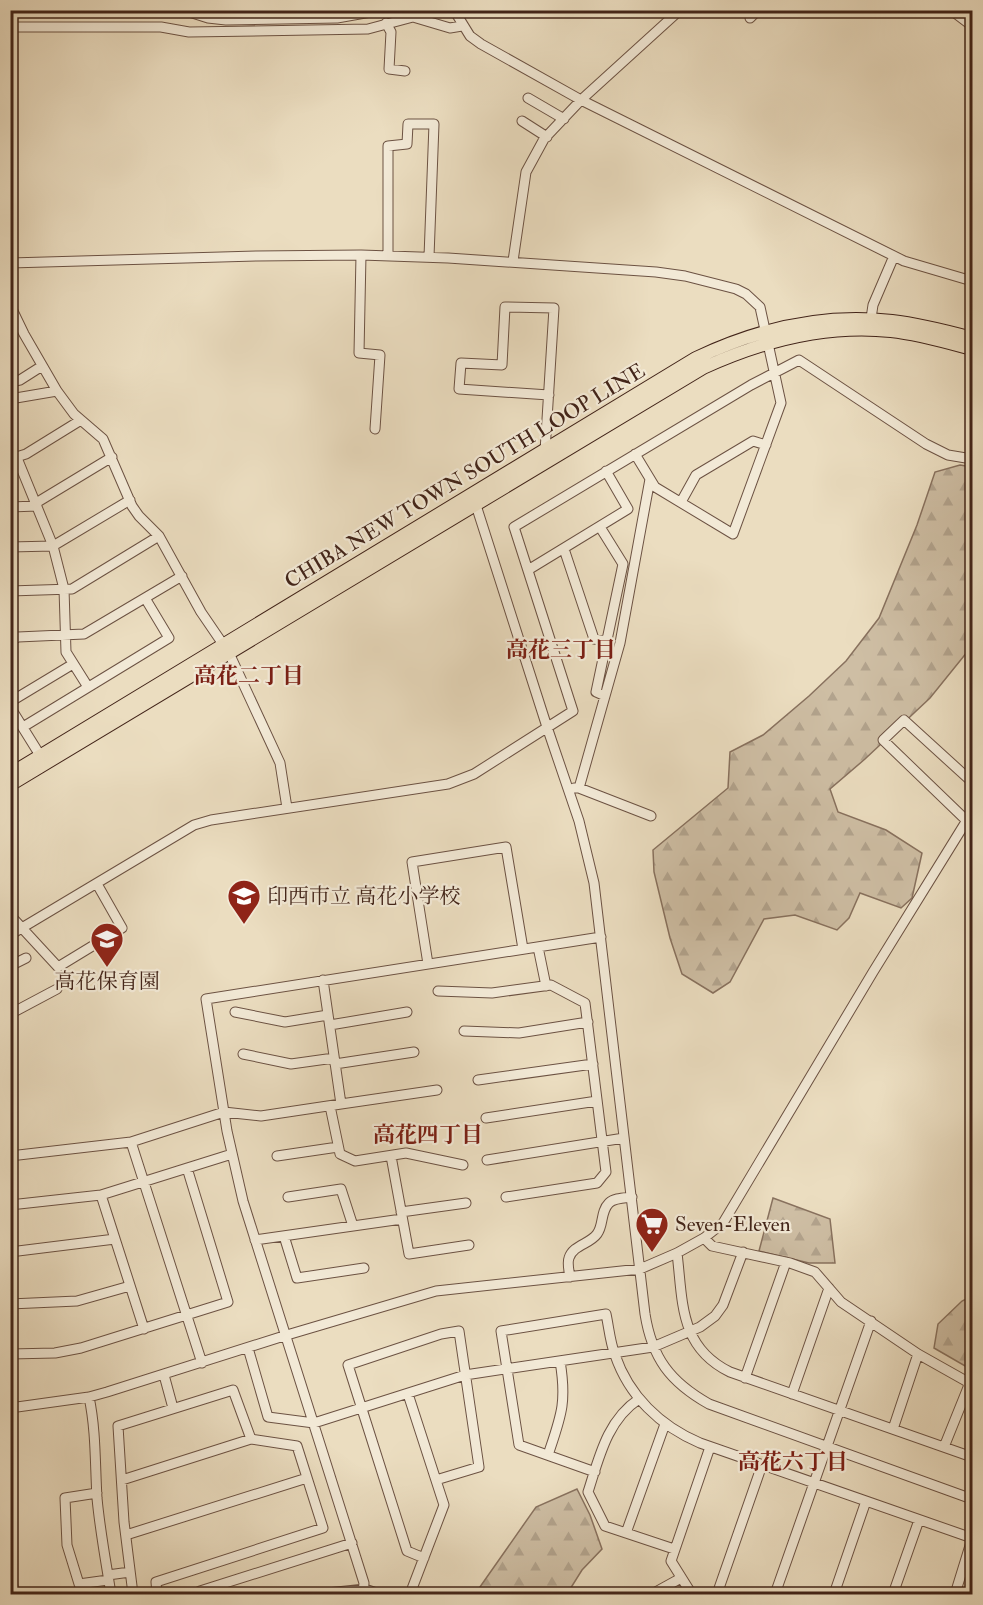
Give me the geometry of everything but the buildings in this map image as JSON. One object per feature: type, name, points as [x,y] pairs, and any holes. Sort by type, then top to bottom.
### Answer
[{"type":"main road","name":"CHIBA NEW TOWN SOUTH LOOP LINE","points":[[474,499],[545,451],[696,358],[724,345],[768,337],[833,320],[870,325],[972,349]]},
{"type":"main road","name":"CHIBA NEW TOWN SOUTH LOOP LINE","points":[[870,325],[922,326],[972,338]]},
{"type":"main road","name":"CHIBA NEW TOWN SOUTH LOOP LINE","points":[[10,786],[43,760],[474,499],[702,368],[768,337]]},
{"type":"main road","name":"CHIBA NEW TOWN SOUTH LOOP LINE","points":[[10,774],[43,760]]},
{"type":"street","points":[[188,12],[226,21],[337,18],[382,10]]},
{"type":"street","points":[[454,10],[462,26],[481,44],[581,100],[904,261],[972,281]]},
{"type":"street","points":[[513,261],[526,172],[547,137],[581,100],[680,10]]},
{"type":"street","points":[[750,18],[758,10]]},
{"type":"street","points":[[951,10],[972,26]]},
{"type":"street","points":[[10,27],[161,27],[189,32],[368,29],[413,17],[450,28],[462,26]]},
{"type":"street","points":[[386,23],[391,32],[389,69],[405,71]]},
{"type":"street","points":[[528,98],[564,119]]},
{"type":"street","points":[[522,121],[547,137]]},
{"type":"street","points":[[388,256],[388,146],[407,144],[408,124],[434,124],[429,257]]},
{"type":"street","points":[[361,255],[359,353],[380,355],[375,429]]},
{"type":"street","points":[[10,263],[361,255],[429,257],[664,273],[736,289],[746,294],[760,307],[781,403],[734,534],[655,487],[635,454]]},
{"type":"street","points":[[870,325],[873,306],[894,256]]},
{"type":"street","points":[[10,305],[57,391],[81,420],[103,439],[139,516],[159,536],[201,612],[226,649],[280,763],[287,808]]},
{"type":"street","points":[[545,451],[549,395],[554,308],[505,307],[502,365],[461,363],[459,389],[549,395]]},
{"type":"street","points":[[10,935],[194,825],[211,820],[437,786],[462,779],[474,774],[573,711],[514,527],[750,385],[798,360],[926,444],[948,455],[972,459]]},
{"type":"street","points":[[10,382],[20,380],[42,366]]},
{"type":"street","points":[[10,399],[57,391]]},
{"type":"street","points":[[14,458],[81,420]]},
{"type":"street","points":[[681,502],[696,475],[753,441],[766,445]]},
{"type":"street","points":[[10,450],[53,546],[64,589],[66,652],[88,687]]},
{"type":"street","points":[[10,507],[36,505],[112,457]]},
{"type":"street","points":[[528,570],[628,509],[606,471]]},
{"type":"street","points":[[579,788],[621,643],[650,479]]},
{"type":"street","points":[[474,499],[579,821],[594,883],[647,1327],[653,1347],[674,1380],[709,1404],[972,1499]]},
{"type":"street","points":[[10,547],[53,546],[130,500]]},
{"type":"street","points":[[600,527],[623,564],[596,692],[605,696]]},
{"type":"street","points":[[10,591],[72,589],[159,536]]},
{"type":"street","points":[[564,549],[594,639],[607,641]]},
{"type":"street","points":[[10,641],[18,637],[84,634],[182,576]]},
{"type":"street","points":[[23,727],[169,638],[145,598]]},
{"type":"street","points":[[10,702],[74,664]]},
{"type":"street","points":[[10,707],[43,760]]},
{"type":"street","points":[[967,821],[883,740],[904,720],[972,782]]},
{"type":"street","points":[[568,788],[579,788],[651,816]]},
{"type":"street","points":[[10,1408],[89,1397],[436,1291],[640,1269],[704,1238],[723,1223],[873,972],[972,813]]},
{"type":"street","points":[[428,964],[412,862],[506,847],[523,949]]},
{"type":"street","points":[[10,915],[58,967],[122,928],[97,884]]},
{"type":"street","points":[[364,1592],[364,1583],[352,1544],[255,1240],[232,1154],[206,999],[601,937]]},
{"type":"street","points":[[538,947],[546,986]]},
{"type":"street","points":[[10,966],[26,958]]},
{"type":"street","points":[[323,980],[341,1104]]},
{"type":"street","points":[[438,992],[492,993],[551,985],[585,1003],[606,1172],[597,1183],[506,1197]]},
{"type":"street","points":[[10,1014],[57,989]]},
{"type":"street","points":[[235,1012],[285,1022],[406,1012]]},
{"type":"street","points":[[464,1031],[519,1033],[588,1022]]},
{"type":"street","points":[[243,1054],[291,1064],[414,1052]]},
{"type":"street","points":[[478,1080],[593,1064]]},
{"type":"street","points":[[10,1156],[131,1142],[224,1112],[261,1116],[437,1090]]},
{"type":"street","points":[[486,1118],[597,1101]]},
{"type":"street","points":[[330,1106],[340,1154],[355,1161],[406,1154],[463,1165]]},
{"type":"street","points":[[487,1160],[624,1138]]},
{"type":"street","points":[[131,1142],[202,1363]]},
{"type":"street","points":[[277,1156],[338,1147]]},
{"type":"street","points":[[10,1205],[101,1195],[232,1154]]},
{"type":"street","points":[[391,1156],[409,1254],[469,1245]]},
{"type":"street","points":[[10,1354],[67,1351],[228,1302],[187,1168]]},
{"type":"street","points":[[288,1197],[341,1189],[352,1226]]},
{"type":"street","points":[[101,1195],[144,1329]]},
{"type":"street","points":[[570,1276],[568,1260],[570,1254],[578,1247],[591,1242],[600,1232],[604,1212],[609,1203],[632,1197]]},
{"type":"street","points":[[255,1240],[352,1226],[466,1203]]},
{"type":"street","points":[[285,1236],[297,1278],[364,1268]]},
{"type":"street","points":[[704,1238],[711,1246],[786,1262],[814,1272],[841,1302],[918,1354],[966,1381],[971,1387],[944,1447]]},
{"type":"street","points":[[10,1252],[115,1239]]},
{"type":"street","points":[[248,1348],[268,1417],[314,1423],[465,1375],[653,1347],[706,1324],[720,1310],[742,1252]]},
{"type":"street","points":[[677,1253],[688,1332],[702,1353],[714,1364],[745,1378],[972,1457]]},
{"type":"street","points":[[745,1378],[786,1262]]},
{"type":"street","points":[[10,1304],[77,1301],[130,1286]]},
{"type":"street","points":[[792,1394],[829,1288]]},
{"type":"street","points":[[595,1472],[519,1445],[501,1331],[606,1314],[614,1352],[624,1377],[639,1399],[664,1424],[710,1447],[972,1538],[955,1594]]},
{"type":"street","points":[[775,1594],[871,1321]]},
{"type":"street","points":[[424,1558],[407,1551],[348,1365],[441,1334],[459,1331],[479,1467],[436,1480]]},
{"type":"street","points":[[892,1429],[918,1354]]},
{"type":"street","points":[[548,1455],[563,1412],[564,1391],[560,1361]]},
{"type":"street","points":[[164,1375],[173,1408]]},
{"type":"street","points":[[133,1594],[118,1426],[233,1390],[251,1439]]},
{"type":"street","points":[[408,1394],[444,1505],[410,1594]]},
{"type":"street","points":[[89,1397],[93,1417],[102,1541],[111,1594]]},
{"type":"street","points":[[639,1399],[623,1412],[607,1436],[588,1492],[605,1526],[674,1550]]},
{"type":"street","points":[[626,1533],[664,1424]]},
{"type":"street","points":[[122,1480],[251,1439],[297,1446],[323,1528],[156,1582],[157,1594]]},
{"type":"street","points":[[693,1594],[670,1561],[710,1447]]},
{"type":"street","points":[[717,1594],[762,1465]]},
{"type":"street","points":[[126,1535],[307,1478]]},
{"type":"street","points":[[97,1493],[65,1498],[67,1545],[79,1584],[130,1572]]},
{"type":"street","points":[[834,1594],[866,1501]]},
{"type":"street","points":[[892,1594],[919,1520]]},
{"type":"street","points":[[200,1594],[200,1591],[352,1544]]},
{"type":"street","points":[[10,1567],[14,1594]]},
{"type":"street","points":[[652,1594],[681,1578]]},
{"type":"street","points":[[320,1594],[364,1592],[379,1594]]},
{"type":"green space","points":[[960,465],[972,467],[972,646],[930,698],[830,789],[838,812],[886,830],[922,853],[912,898],[901,908],[860,893],[849,918],[837,930],[795,915],[764,919],[730,982],[713,993],[682,974],[670,938],[654,872],[653,850],[728,788],[730,752],[763,735],[846,661],[879,618],[917,525],[935,472]]},
{"type":"green space","points":[[773,1198],[830,1219],[835,1263],[809,1263],[759,1251]]},
{"type":"green space","points":[[972,1296],[972,1370],[934,1348],[938,1324],[962,1301]]},
{"type":"green space","points":[[577,1489],[590,1515],[602,1549],[582,1570],[567,1594],[475,1594],[536,1507]]},
{"type":"place","name":"印西市立 高花小学校","points":[[244,925]]},
{"type":"place","name":"高花保育園","points":[[107,968]]},
{"type":"place","name":"Seven-Eleven","points":[[652,1253]]},
{"type":"district","name":"高花三丁目","points":[[561,650]]},
{"type":"district","name":"高花二丁目","points":[[249,676]]},
{"type":"district","name":"高花四丁目","points":[[428,1135]]},
{"type":"district","name":"高花六丁目","points":[[793,1462]]}]
